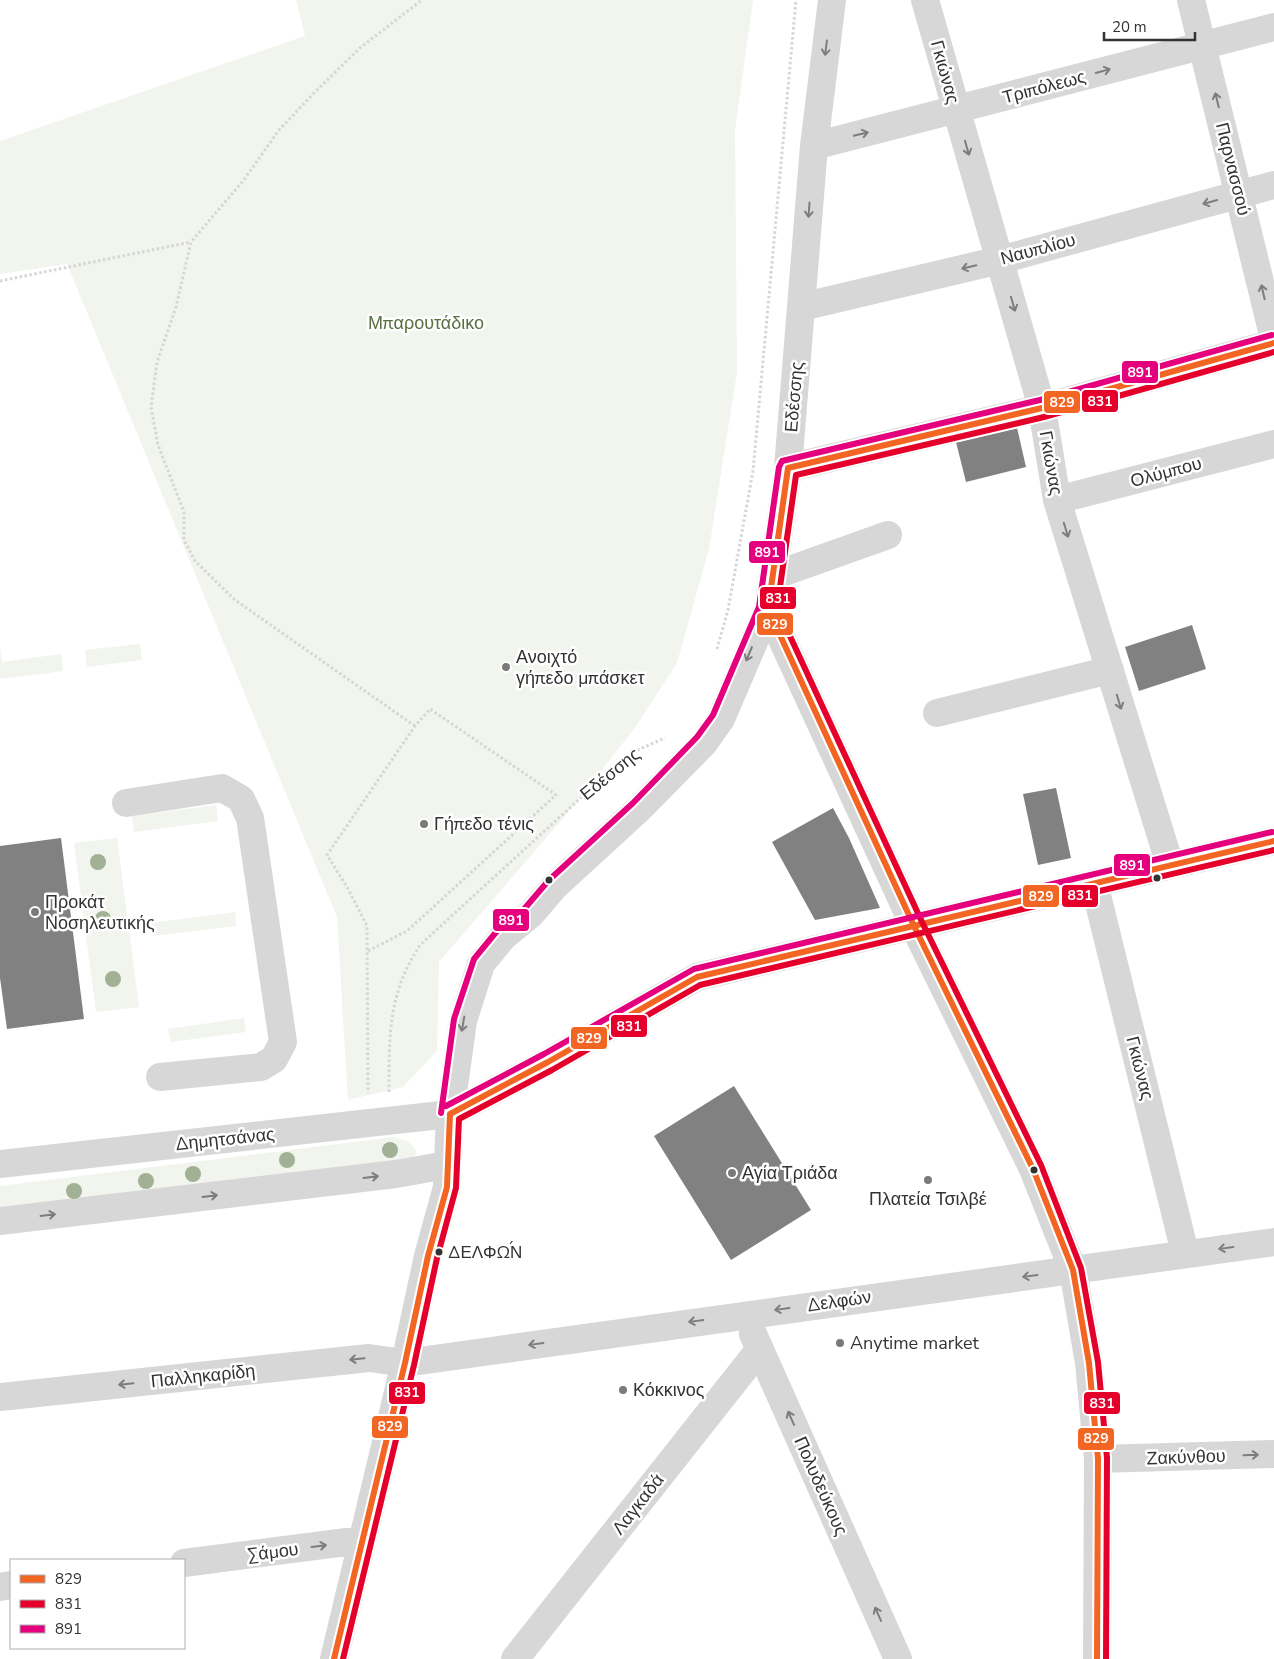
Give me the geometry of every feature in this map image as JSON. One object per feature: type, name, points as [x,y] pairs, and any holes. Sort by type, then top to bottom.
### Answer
[{"type":"street","name":"Εδέσσης","points":[[334,1659],[405,1363],[428,1256],[447,1187],[450,1114],[463,1021],[481,964],[503,937],[531,914],[555,886],[639,809],[704,743],[721,719],[768,609],[788,468],[814,146],[832,0]]},
{"type":"street","name":"Γκιώνας","points":[[925,0],[1042,408],[1057,500],[1170,865]]},
{"type":"street","name":"Παρνασσού","points":[[1191,0],[1274,339]]},
{"type":"street","name":"Τριπόλεως","points":[[814,146],[1274,27]]},
{"type":"street","name":"Ναυπλίου","points":[[801,307],[1000,260],[1274,185]]},
{"type":"street","points":[[788,468],[1042,408],[1274,343]]},
{"type":"street","name":"Ολύμπου","points":[[1057,500],[1274,444]]},
{"type":"street","points":[[773,576],[888,536]]},
{"type":"street","points":[[768,609],[914,926],[1033,1169],[1073,1270],[1089,1363],[1098,1459],[1097,1659]]},
{"type":"street","points":[[937,713],[1110,670]]},
{"type":"street","points":[[126,803],[222,788],[241,799],[250,818],[283,1042],[274,1058],[262,1067],[160,1077]]},
{"type":"street","points":[[450,1114],[548,1062],[697,977],[1170,865],[1271,849]]},
{"type":"street","name":"Γκιώνας","points":[[1094,883],[1185,1254]]},
{"type":"street","name":"Δημητσάνας","points":[[0,1164],[450,1114]]},
{"type":"street","points":[[0,1221],[386,1175],[448,1165]]},
{"type":"street","name":"Δελφών","points":[[405,1363],[745,1314],[1274,1242]]},
{"type":"street","name":"Πολυδεύκους","points":[[745,1314],[898,1659]]},
{"type":"street","name":"Λαγκαδά","points":[[515,1659],[760,1349]]},
{"type":"street","name":"Παλληκαρίδη","points":[[0,1397],[369,1358],[405,1363]]},
{"type":"street","name":"Ζακύνθου","points":[[1098,1459],[1274,1454]]},
{"type":"street","name":"Σάμου","points":[[185,1563],[362,1540]]},
{"type":"path","points":[[415,726],[235,600],[195,561],[184,540],[184,512],[158,445],[151,407],[157,362],[176,307],[191,242],[243,180],[279,130],[315,92],[360,47],[422,0]]},
{"type":"path","name":"Εδέσσης","points":[[716,652],[730,601],[753,471],[796,0]]},
{"type":"path","points":[[0,281],[191,242]]},
{"type":"path","points":[[368,951],[407,931],[556,795],[430,709],[415,726],[327,855],[347,886],[367,926],[368,951],[379,1122]]},
{"type":"path","name":"Εδέσσης","points":[[379,1122],[393,1008],[409,962],[421,944],[620,762],[631,753],[667,737]]},
{"type":"green space","name":"Μπαρουτάδικο","points":[[296,0],[753,0],[735,130],[737,372],[709,549],[677,663],[634,729],[564,817],[439,962],[437,1051],[403,1087],[348,1100],[337,917],[67,264],[0,274],[0,141],[305,36]]},
{"type":"green space","points":[[140,644],[142,660],[87,667],[85,650]]},
{"type":"green space","points":[[0,646],[2,662],[61,654],[63,671],[0,679]]},
{"type":"green space","points":[[216,805],[218,821],[134,832],[132,816]]},
{"type":"green space","points":[[117,838],[139,1007],[96,1012],[74,843]]},
{"type":"green space","points":[[235,912],[236,926],[153,936],[151,923]]},
{"type":"green space","points":[[244,1018],[246,1032],[171,1042],[168,1029]]},
{"type":"green space","points":[[394,1137],[408,1142],[417,1153],[412,1158],[0,1211],[0,1186]]},
{"type":"building","points":[[1015,419],[1026,467],[966,482],[954,434]]},
{"type":"building","points":[[1192,625],[1206,669],[1139,691],[1125,647]]},
{"type":"building","points":[[1056,788],[1071,858],[1038,865],[1023,794]]},
{"type":"building","points":[[833,808],[849,838],[880,908],[815,920],[772,842]]},
{"type":"building","name":"Προκάτ Νοσηλευτικής","points":[[61,838],[84,1019],[7,1029],[0,978],[0,846]]},
{"type":"building","name":"Αγία Τριάδα","points":[[734,1086],[811,1210],[731,1260],[654,1136]]},
{"type":"transit line","name":"891","points":[[441,1113],[454,1019],[474,959],[497,931],[525,908],[549,880],[633,803],[697,737],[713,715],[759,607],[779,467],[782,461],[1040,400],[1272,335]]},
{"type":"transit line","name":"829","points":[[1097,1659],[1098,1459],[1089,1363],[1073,1270],[1033,1169],[914,926],[768,609],[788,468],[1042,408],[1274,343]]},
{"type":"transit line","name":"831","points":[[1106,1659],[1107,1458],[1098,1362],[1081,1268],[1041,1165],[922,922],[777,608],[796,475],[1044,417],[1274,352]]},
{"type":"transit line","name":"891","points":[[446,1106],[544,1054],[694,969],[1272,832]]},
{"type":"transit line","name":"829","points":[[334,1659],[405,1363],[428,1256],[447,1187],[450,1114],[548,1062],[697,977],[1274,841]]},
{"type":"transit line","name":"831","points":[[343,1659],[414,1365],[437,1258],[456,1188],[459,1119],[552,1070],[700,985],[1274,850]]},
{"type":"place","name":"Ανοιχτό γήπεδο μπάσκετ","points":[[506,667]]},
{"type":"place","name":"Γήπεδο τένις","points":[[424,824]]},
{"type":"place","name":"Προκάτ Νοσηλευτικής","points":[[35,912]]},
{"type":"place","name":"Αγία Τριάδα","points":[[732,1173]]},
{"type":"place","name":"Πλατεία Τσιλβέ","points":[[928,1180]]},
{"type":"place","name":"ΔΕΛΦΏΝ","points":[[439,1252]]},
{"type":"place","name":"Anytime market","points":[[840,1343]]},
{"type":"place","name":"Κόκκινος","points":[[623,1390]]}]
